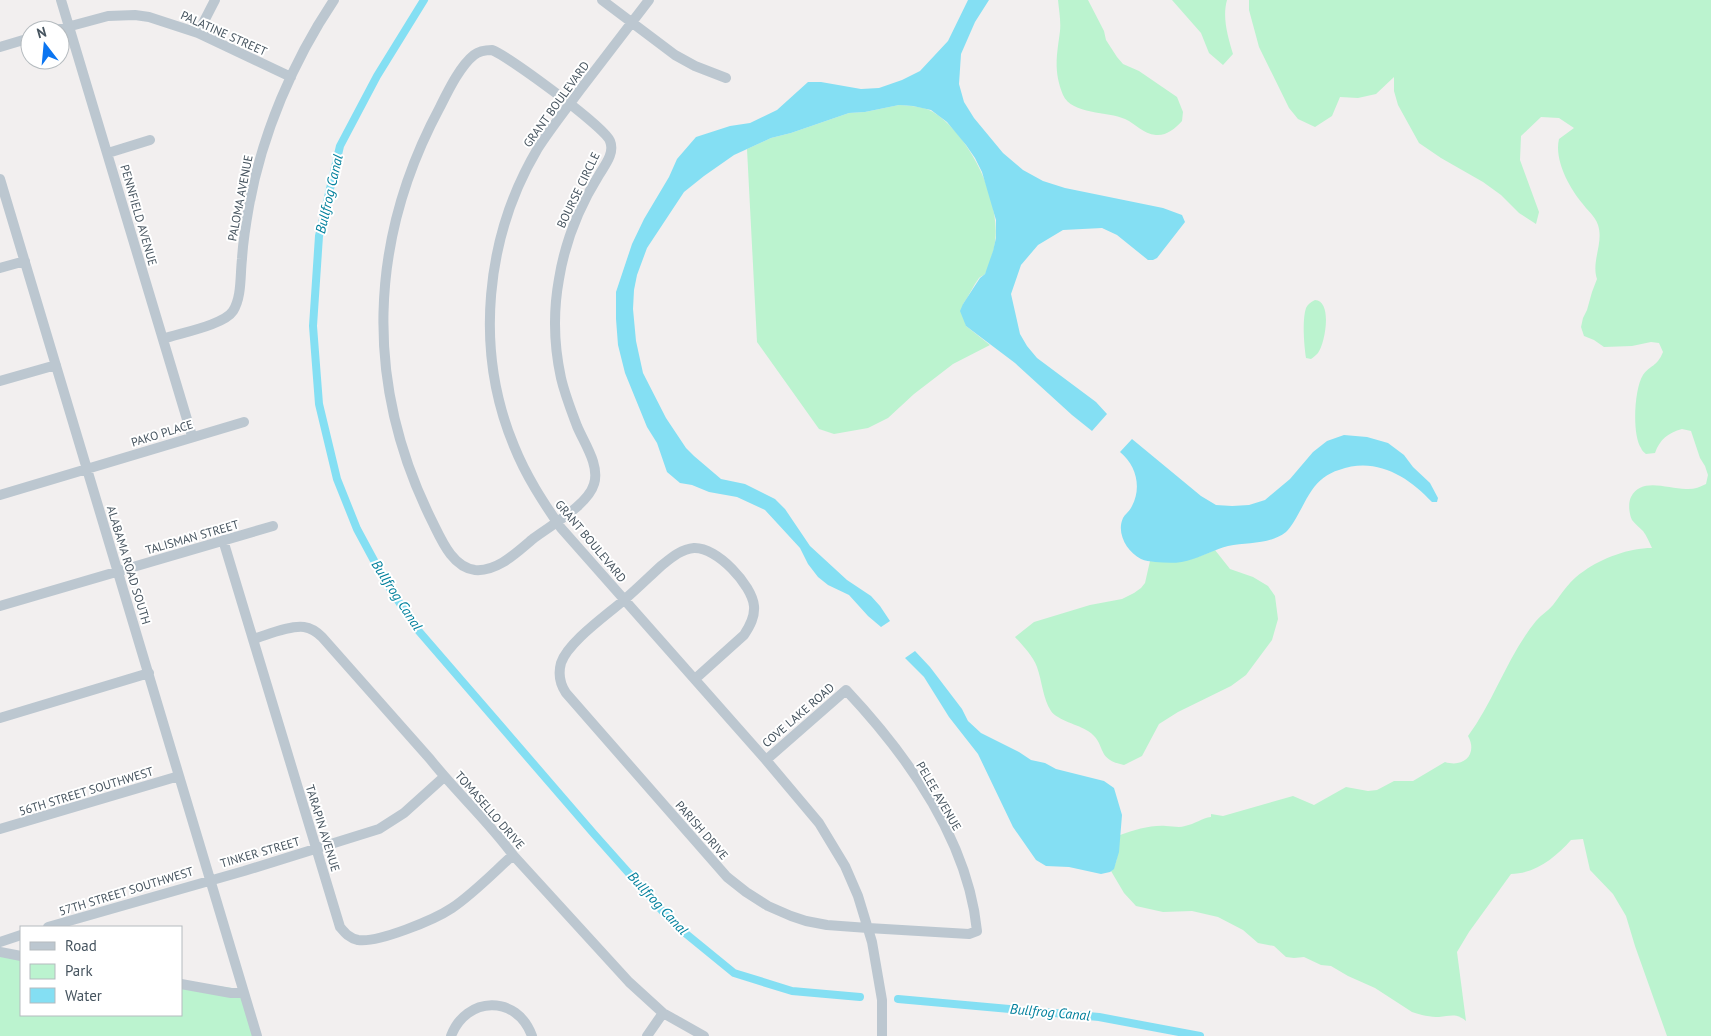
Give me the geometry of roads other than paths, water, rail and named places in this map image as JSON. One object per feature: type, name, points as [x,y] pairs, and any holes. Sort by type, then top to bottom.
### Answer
[{"type":"street","name":"PENNFIELD AVENUE","points":[[61,0],[67,20]]},
{"type":"street","points":[[198,33],[215,0]]},
{"type":"street","name":"PALOMA AVENUE","points":[[164,338],[217,322],[233,312],[238,298],[242,256],[254,185],[269,132],[291,77],[334,0]]},
{"type":"street","points":[[602,0],[675,55],[695,66],[726,78]]},
{"type":"street","name":"GRANT BOULEVARD","points":[[649,0],[537,150],[514,196],[502,231],[495,264],[490,314],[490,345],[493,371],[504,418],[523,466],[557,521],[624,600],[766,760],[819,823],[836,851],[858,896],[868,928],[880,979],[882,1036]]},
{"type":"street","name":"PALATINE STREET","points":[[70,26],[108,16],[135,15],[150,17],[198,33],[291,77]]},
{"type":"street","name":"PENNFIELD AVENUE","points":[[70,29],[192,436]]},
{"type":"street","points":[[0,47],[20,41]]},
{"type":"street","name":"BOURSE CIRCLE","points":[[492,50],[500,53],[570,105],[606,134],[612,149],[609,159],[592,186],[574,222],[565,251],[556,294],[555,331],[561,377],[567,400],[591,458],[595,478],[594,486],[584,501],[557,521],[507,559],[488,569],[477,570],[460,564],[443,542],[424,504],[405,457],[389,390],[383,313],[390,243],[398,209],[406,180],[422,140],[442,102],[456,78],[474,55],[482,51],[492,50]]},
{"type":"street","points":[[108,153],[150,140]]},
{"type":"street","name":"ALABAMA ROAD SOUTH","points":[[0,179],[257,1036]]},
{"type":"street","points":[[0,268],[25,261]]},
{"type":"street","points":[[0,382],[56,365]]},
{"type":"street","name":"PAKO PLACE","points":[[0,494],[244,422]]},
{"type":"street","name":"TALISMAN STREET","points":[[0,606],[273,526]]},
{"type":"street","name":"TARAPIN AVENUE","points":[[223,540],[340,927],[345,934],[360,940],[379,937],[428,920],[452,908],[513,855]]},
{"type":"street","points":[[624,600],[661,566],[684,550],[695,548],[712,552],[731,568],[752,597],[754,616],[744,635],[695,679]]},
{"type":"street","name":"PARISH DRIVE","points":[[624,600],[576,642],[563,657],[560,665],[562,686],[566,693],[728,877],[746,892],[768,906],[790,916],[827,925],[969,934],[977,931]]},
{"type":"street","name":"TOMASELLO DRIVE","points":[[253,639],[294,627],[305,627],[314,630],[322,636],[513,855],[629,982],[663,1013],[704,1036]]},
{"type":"street","points":[[0,718],[149,673]]},
{"type":"street","name":"COVE LAKE ROAD","points":[[766,760],[831,701],[846,690]]},
{"type":"street","name":"PELEE AVENUE","points":[[846,690],[895,747],[928,796],[947,833],[964,875],[975,912],[977,931]]},
{"type":"street","name":"56TH STREET SOUTHWEST","points":[[0,829],[179,776]]},
{"type":"street","name":"TINKER STREET","points":[[210,879],[368,833],[388,824],[404,813],[444,777]]},
{"type":"street","name":"57TH STREET SOUTHWEST","points":[[51,926],[210,879]]},
{"type":"street","points":[[0,942],[20,935]]},
{"type":"street","points":[[0,952],[20,956]]},
{"type":"street","points":[[182,984],[231,993],[244,993]]},
{"type":"street","points":[[451,1036],[460,1021],[475,1010],[487,1005],[505,1006],[513,1011],[525,1024],[532,1036]]},
{"type":"street","points":[[648,1036],[663,1013]]},
{"type":"water","points":[[968,0],[989,0],[975,22],[961,54],[959,84],[964,102],[974,118],[1003,153],[1023,170],[1043,181],[1065,188],[1163,208],[1182,215],[1185,222],[1157,258],[1153,260],[1148,260],[1117,235],[1102,228],[1063,230],[1038,245],[1021,265],[1011,294],[1020,334],[1037,358],[1096,402],[1107,414],[1092,431],[1015,363],[966,326],[960,311],[980,278],[985,274],[996,238],[996,220],[982,172],[975,158],[947,122],[931,110],[899,105],[865,112],[849,113],[771,138],[734,155],[684,192],[647,248],[637,275],[634,290],[633,309],[636,341],[643,373],[666,418],[686,448],[721,479],[745,484],[775,499],[785,509],[810,546],[847,580],[871,596],[880,606],[890,621],[881,627],[849,595],[828,585],[818,577],[808,564],[800,548],[765,510],[737,497],[709,492],[692,485],[680,483],[667,472],[657,443],[647,427],[625,373],[618,345],[616,292],[632,244],[644,219],[669,177],[677,159],[696,137],[730,126],[750,123],[777,110],[808,82],[821,82],[861,89],[879,88],[920,71],[948,41]]},
{"type":"water","points":[[1344,435],[1367,437],[1388,443],[1404,455],[1413,467],[1430,483],[1438,498],[1437,502],[1432,502],[1412,484],[1390,471],[1365,465],[1352,466],[1335,471],[1320,481],[1314,487],[1286,532],[1273,539],[1228,546],[1188,561],[1174,563],[1143,560],[1131,552],[1124,542],[1121,524],[1135,499],[1137,484],[1130,463],[1120,452],[1132,439],[1201,496],[1216,505],[1232,506],[1249,505],[1265,500],[1290,479],[1313,452],[1327,441]]},
{"type":"water","points":[[915,651],[930,667],[962,709],[968,721],[981,733],[1031,760],[1045,763],[1056,769],[1104,781],[1114,788],[1122,815],[1119,852],[1114,869],[1101,874],[1069,867],[1046,866],[1036,860],[1013,827],[978,754],[949,717],[924,677],[905,658]]},
{"type":"waterway","name":"Bullfrog Canal","points":[[424,0],[377,76],[340,146],[319,236],[313,326],[319,404],[337,479],[357,529],[385,581],[417,629],[674,924],[734,973],[792,991],[860,997]]},
{"type":"waterway","name":"Bullfrog Canal","points":[[898,999],[1099,1017],[1200,1036]]}]
